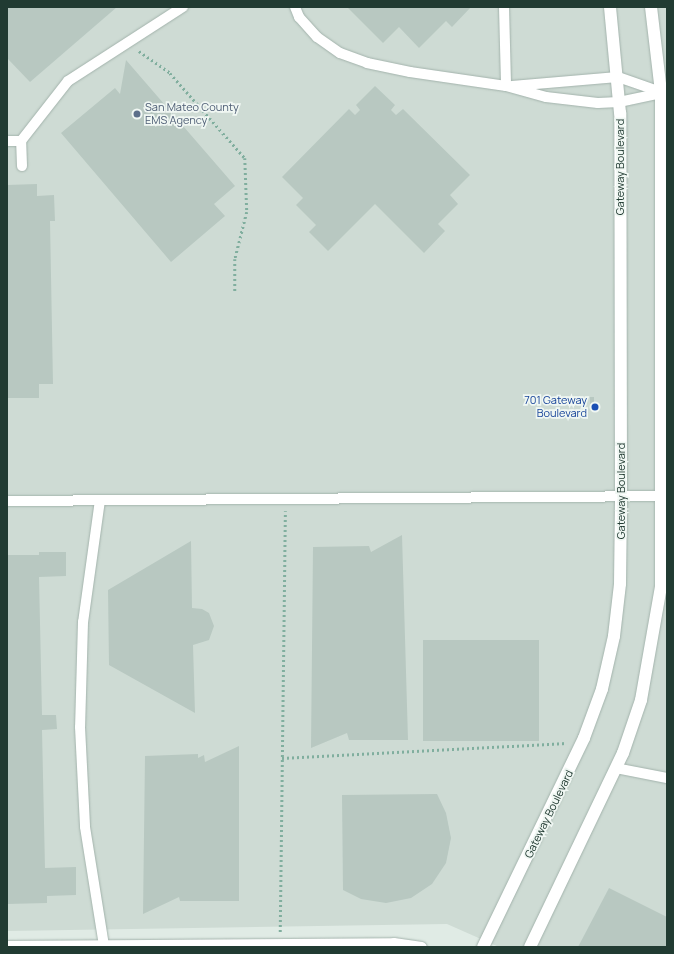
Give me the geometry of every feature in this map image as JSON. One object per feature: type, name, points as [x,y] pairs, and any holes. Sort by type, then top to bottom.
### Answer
[{"type":"main road","name":"Gateway Boulevard","points":[[483,947],[583,743],[602,689],[614,636],[620,584],[621,496],[619,102],[618,77],[610,7]]},
{"type":"main road","points":[[530,947],[616,768],[641,700],[661,587],[665,496],[664,92],[651,7]]},
{"type":"lane","points":[[22,166],[22,141],[68,81],[183,7]]},
{"type":"lane","points":[[295,7],[299,17],[316,38],[340,53],[367,63],[410,72],[506,86],[546,97],[598,103],[619,102],[664,92]]},
{"type":"lane","points":[[504,7],[506,86]]},
{"type":"lane","points":[[506,86],[551,80],[618,77],[664,92]]},
{"type":"lane","points":[[7,141],[22,141]]},
{"type":"lane","points":[[7,501],[665,496]]},
{"type":"lane","points":[[100,500],[83,622],[80,727],[85,827],[104,945]]},
{"type":"lane","points":[[616,768],[667,778]]},
{"type":"lane","points":[[7,946],[280,946],[394,943],[422,947]]},
{"type":"path","points":[[133,40],[141,55],[170,74],[244,158],[247,212],[235,259],[234,291]]},
{"type":"path","points":[[280,946],[285,499]]},
{"type":"path","points":[[282,758],[583,743]]},
{"type":"shaded area","points":[[7,7],[667,7],[667,947],[499,947],[447,924],[7,931]]},
{"type":"building","points":[[7,7],[117,7],[30,82],[7,58]]},
{"type":"building","points":[[347,7],[471,7],[452,27],[446,21],[419,48],[399,27],[383,43]]},
{"type":"building","points":[[126,60],[235,186],[214,204],[225,216],[171,262],[61,133],[115,88],[120,94]]},
{"type":"building","points":[[375,86],[395,105],[391,110],[396,115],[403,109],[470,175],[450,195],[458,204],[438,224],[445,231],[424,253],[375,204],[328,251],[309,232],[316,225],[296,205],[303,198],[282,177],[349,109],[355,115],[360,110],[356,105]]},
{"type":"building","points":[[37,184],[37,196],[54,195],[55,221],[50,221],[53,384],[39,384],[39,398],[7,398],[7,185]]},
{"type":"building","points":[[590,397],[594,397],[594,408],[590,408]]},
{"type":"building","points":[[402,535],[408,740],[349,740],[347,733],[311,748],[313,547],[369,546],[371,552]]},
{"type":"building","points":[[191,541],[192,608],[202,609],[209,613],[214,626],[209,640],[193,645],[195,713],[109,665],[108,590]]},
{"type":"building","points":[[39,552],[66,552],[66,576],[39,577],[42,715],[56,715],[57,729],[42,730],[45,868],[76,867],[76,895],[47,896],[47,903],[7,904],[7,555],[39,555]]},
{"type":"building","points":[[423,640],[539,640],[539,741],[423,741]]},
{"type":"building","points":[[239,746],[239,901],[180,901],[179,897],[143,914],[145,756],[198,754],[198,758],[204,755],[205,762]]},
{"type":"building","points":[[437,794],[446,813],[451,838],[446,863],[432,884],[411,898],[386,903],[361,899],[343,890],[342,795]]},
{"type":"building","points":[[609,888],[667,917],[667,947],[578,947]]},
{"type":"place","name":"San Mateo County EMS Agency","points":[[137,114]]},
{"type":"place","name":"701 Gateway Boulevard","points":[[595,407]]}]
